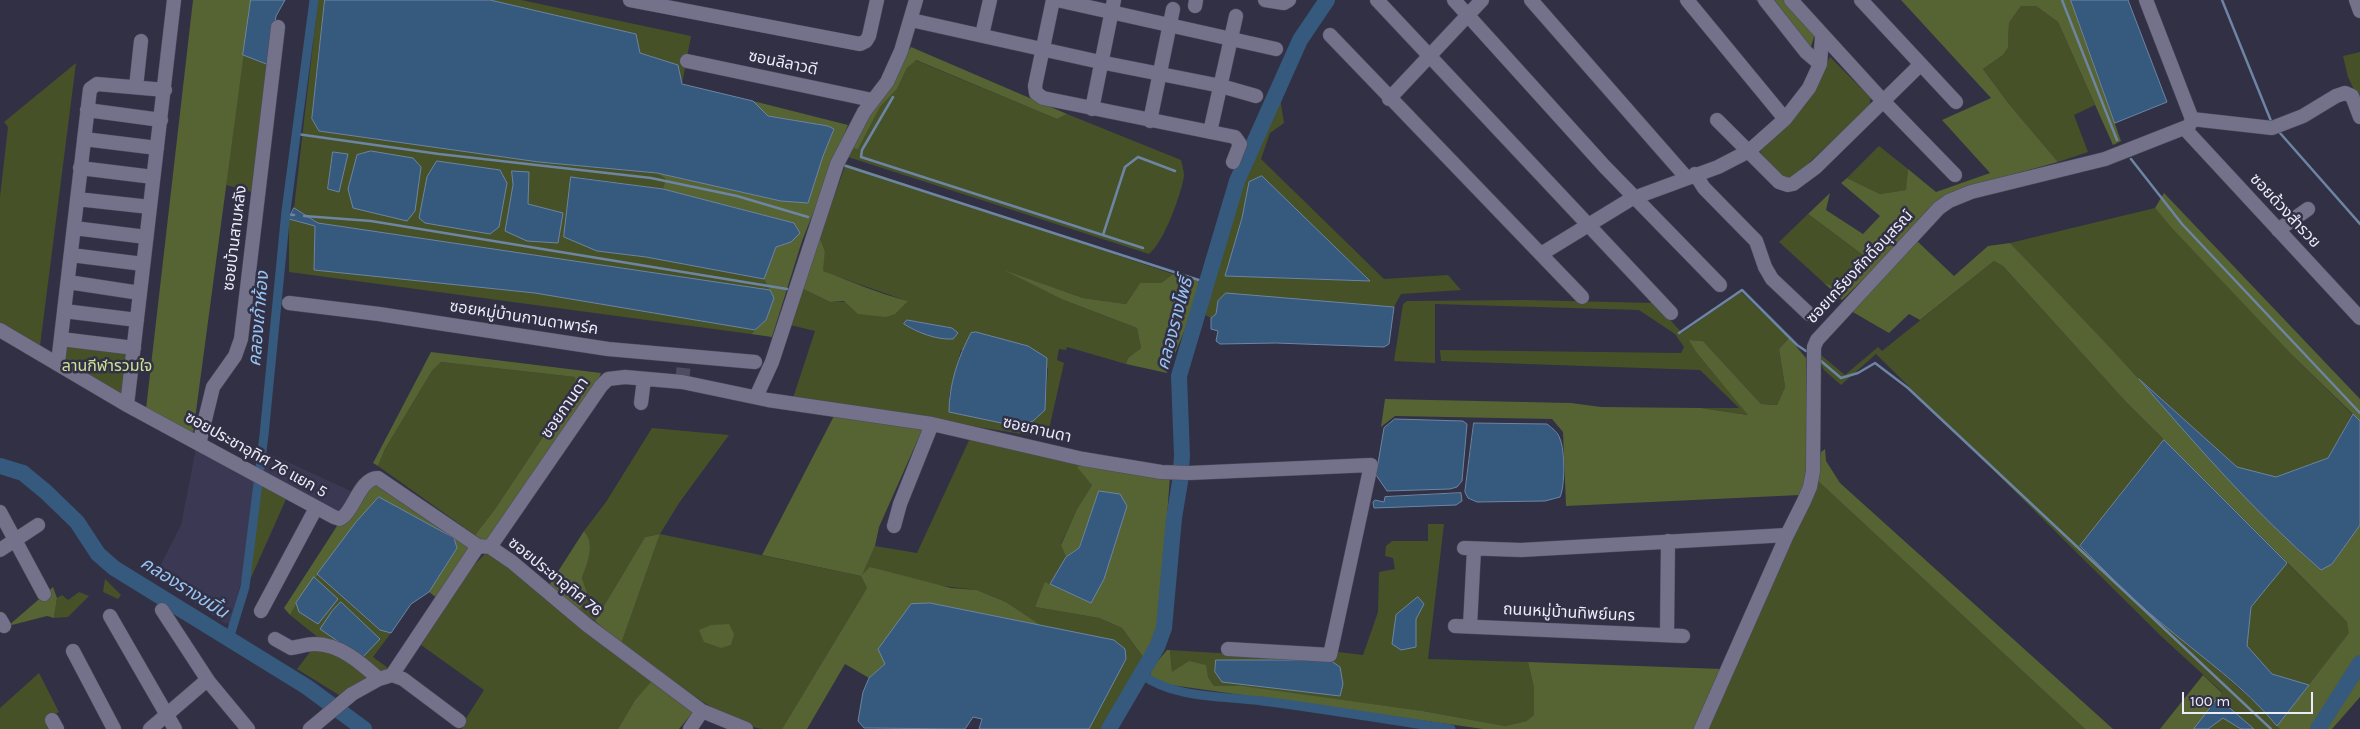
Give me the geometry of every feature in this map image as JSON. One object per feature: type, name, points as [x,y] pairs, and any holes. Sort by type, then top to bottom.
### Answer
[{"type":"street","points":[[127,404],[174,0]]},
{"type":"street","points":[[630,0],[666,4],[860,44],[866,41],[868,36],[877,0]]},
{"type":"street","points":[[756,396],[772,362],[837,164],[872,100],[886,82],[901,51],[916,0]]},
{"type":"street","points":[[982,35],[990,0]]},
{"type":"street","points":[[1053,0],[1035,86],[1036,93],[1043,98],[1235,138],[1240,144],[1233,162]]},
{"type":"street","points":[[1057,0],[1113,6],[1171,25],[1276,49]]},
{"type":"street","points":[[1265,0],[1284,3],[1289,0]]},
{"type":"street","points":[[1378,0],[1670,313]]},
{"type":"street","points":[[1454,0],[1634,197],[1720,285]]},
{"type":"street","points":[[1389,99],[1482,0]]},
{"type":"street","points":[[1531,0],[1690,176],[1756,241],[1765,267],[1772,279],[1809,314]]},
{"type":"street","points":[[1687,0],[1785,119]]},
{"type":"street","points":[[1765,0],[1806,52],[1820,64]]},
{"type":"street","points":[[1791,0],[1822,37],[1955,175]]},
{"type":"street","points":[[1861,0],[1956,102]]},
{"type":"street","points":[[2146,0],[2188,124],[2272,128],[2303,116],[2336,96],[2346,93],[2352,96],[2360,116]]},
{"type":"street","points":[[2356,0],[2360,11]]},
{"type":"street","points":[[1092,109],[1100,62],[1113,6]]},
{"type":"street","points":[[1150,121],[1174,9]]},
{"type":"street","points":[[1210,132],[1236,16]]},
{"type":"street","points":[[911,20],[1100,62],[1221,86],[1256,96]]},
{"type":"street","name":"ซอยบ้านสามหลัง","points":[[199,444],[213,387],[235,356],[241,339],[278,27]]},
{"type":"street","points":[[1330,35],[1389,99],[1582,297]]},
{"type":"street","points":[[1541,254],[1634,197],[1718,167],[1750,151],[1785,119],[1809,88],[1820,64],[1822,37]]},
{"type":"street","points":[[136,87],[141,41]]},
{"type":"street","name":"ซอนลีลาวดี","points":[[687,61],[872,100]]},
{"type":"street","points":[[1717,120],[1779,182],[1788,185],[1793,184],[1816,167],[1920,65]]},
{"type":"street","points":[[58,363],[90,89],[93,85],[165,90]]},
{"type":"street","points":[[87,110],[161,120]]},
{"type":"street","name":"ซอยด้วงสำรวย","points":[[2188,124],[2278,230],[2360,318]]},
{"type":"street","name":"ซอยเกรียงศักดิ์อนุสรณ์","points":[[1702,729],[1810,487],[1813,471],[1814,347],[1817,340],[1939,208],[1949,201],[1970,192],[2104,160],[2188,124]]},
{"type":"street","points":[[84,139],[157,148]]},
{"type":"street","points":[[80,168],[153,176]]},
{"type":"street","points":[[77,199],[150,207]]},
{"type":"street","points":[[2278,230],[2308,209]]},
{"type":"street","points":[[74,228],[146,237]]},
{"type":"street","points":[[71,255],[143,264]]},
{"type":"street","points":[[68,282],[140,293]]},
{"type":"street","name":"ซอยหมู่บ้านกานดาพาร์ค","points":[[289,303],[388,315],[608,349],[755,362]]},
{"type":"street","points":[[64,311],[137,320]]},
{"type":"street","name":"ซอยประชาอุทิศ 76 แยก 5","points":[[0,330],[248,472],[340,519],[349,512],[366,483],[372,478],[378,478],[484,547]]},
{"type":"street","points":[[61,339],[134,348]]},
{"type":"street","name":"ซอยกานดา","points":[[484,547],[601,386],[608,380],[625,377],[682,382],[793,404],[932,424],[1083,459],[1161,472],[1189,473],[1371,465],[1330,655],[1228,649]]},
{"type":"street","points":[[641,403],[644,379]]},
{"type":"street","points":[[894,526],[900,504],[932,424]]},
{"type":"street","points":[[261,611],[316,508]]},
{"type":"street","points":[[0,512],[44,594]]},
{"type":"street","points":[[0,550],[38,525]]},
{"type":"street","points":[[1470,626],[1469,548],[1521,550],[1787,535]]},
{"type":"street","points":[[1667,634],[1668,541]]},
{"type":"street","points":[[310,729],[352,694],[386,677],[484,547]]},
{"type":"street","name":"ซอยประชาอุทิศ 76","points":[[484,547],[530,576],[587,625],[702,712],[746,729]]},
{"type":"street","points":[[162,610],[208,680],[248,729]]},
{"type":"street","points":[[110,616],[175,729]]},
{"type":"street","name":"ถนนหมู่บ้านทิพย์นคร","points":[[1455,626],[1683,636]]},
{"type":"street","points":[[275,639],[291,648],[312,644],[326,645],[386,677],[403,679],[459,721]]},
{"type":"street","points":[[73,651],[114,729]]},
{"type":"street","points":[[150,729],[208,680]]},
{"type":"street","points":[[690,729],[702,712]]},
{"type":"shaded area","points":[[196,448],[254,480],[243,574],[230,624],[224,623],[155,576],[181,525]]},
{"type":"shaded area","points":[[266,452],[355,493],[342,515],[260,474]]},
{"type":"green space","points":[[193,0],[251,0],[193,434],[146,409]]},
{"type":"green space","points":[[318,0],[325,0],[312,119],[319,131],[539,162],[657,173],[667,179],[663,189],[577,177],[597,251],[646,257],[764,279],[770,290],[318,223],[294,208]],"holes":[[[333,153],[347,154],[339,192],[328,189]],[[478,167],[500,170],[507,183],[499,227]],[[513,185],[528,204],[505,231]]]},
{"type":"green space","points":[[490,0],[521,0],[691,36],[682,84],[678,65],[640,53],[636,34]]},
{"type":"green space","points":[[1756,0],[1786,0],[1815,34],[1806,62]]},
{"type":"green space","points":[[1901,0],[2071,0],[2121,141],[2113,145],[2058,22],[2036,6],[2021,6],[2009,23],[2008,48],[2003,55],[1983,69],[2009,104],[2058,162],[1985,182],[1941,198],[1927,210],[1893,250],[1842,300],[1824,283],[1834,286],[1854,273],[1863,255],[1808,214],[1830,193],[1826,210],[1863,234],[1880,216],[1841,183],[1847,178],[1880,194],[1906,190],[1908,169],[1936,192],[1990,173],[1942,120],[1991,98]]},
{"type":"green space","points":[[2021,6],[2036,6],[2058,22],[2095,105],[2074,115],[2088,152],[2058,162],[2009,104],[1983,69],[2003,55],[2008,48],[2009,23]]},
{"type":"green space","points":[[911,47],[1067,114],[1057,119],[916,60],[907,68],[897,89],[880,107],[858,149],[852,148],[868,111]]},
{"type":"green space","points":[[2360,52],[2360,103],[2348,77],[2343,56]]},
{"type":"green space","points":[[243,55],[269,65],[252,192],[226,185]]},
{"type":"green space","points":[[1830,57],[1871,98],[1869,106],[1795,176],[1784,179],[1760,152],[1762,147],[1788,124],[1806,104]]},
{"type":"green space","points":[[915,60],[1057,119],[1067,114],[1181,160],[1184,176],[1179,195],[1171,218],[1155,248],[1149,254],[848,157],[852,148],[858,148],[880,107],[897,89],[907,68]]},
{"type":"green space","points":[[76,63],[40,346],[0,324],[0,197],[8,127],[4,122]]},
{"type":"green space","points":[[1280,98],[1284,123],[1270,133],[1261,159],[1384,279],[1448,275],[1461,290],[1401,294],[1394,307],[1218,301],[1216,314],[1211,318],[1205,315],[1241,182]],"holes":[[[1262,177],[1369,280],[1226,276],[1242,218]]]},
{"type":"green space","points":[[753,101],[848,125],[802,241],[772,337],[751,334],[766,320],[774,298],[764,279],[776,247],[791,242],[794,223],[663,189],[666,179],[657,173],[781,201],[823,156],[834,129],[828,126],[768,116]]},
{"type":"green space","points":[[1879,146],[1908,169],[1907,190],[1880,194],[1847,178]]},
{"type":"green space","points":[[846,164],[1173,274],[1161,283],[1140,283],[1126,304],[1083,298],[1009,272],[1061,299],[1137,328],[1141,348],[1128,358],[1126,364],[1067,347],[1066,350],[1059,349],[1057,360],[1064,363],[1047,438],[793,398],[815,331],[790,325],[801,288],[830,302],[907,301],[822,271],[825,251],[819,236]],"holes":[[[907,320],[952,328],[945,339],[911,329]],[[961,350],[1048,368],[1045,410],[969,415],[949,412],[949,395]]]},
{"type":"green space","points":[[2164,193],[2360,399],[2360,421],[2290,353],[2172,228],[2155,208]]},
{"type":"green space","points":[[2155,208],[2290,353],[2352,414],[2328,458],[2275,477],[2237,467],[2139,379],[2010,243]]},
{"type":"green space","points":[[1808,214],[1863,255],[1854,273],[1834,286],[1824,283],[1779,242]]},
{"type":"green space","points":[[289,219],[315,226],[314,270],[535,293],[755,330],[751,334],[289,272]]},
{"type":"green space","points":[[819,236],[825,251],[823,271],[908,301],[895,314],[886,317],[858,314],[844,301],[830,302],[801,288]]},
{"type":"green space","points":[[1917,241],[1954,276],[1988,246],[2010,243],[2122,361],[2226,476],[2295,547],[2320,569],[2332,564],[2360,525],[2360,656],[2312,729],[2280,729],[2277,726],[2349,633],[2347,622],[2126,402],[2003,266],[1994,261],[1920,320],[1909,314],[1889,333],[1851,311]]},
{"type":"green space","points":[[1994,261],[2003,266],[2126,402],[2164,440],[2080,547],[2268,714],[2280,729],[2254,729],[2218,698],[2222,692],[2161,636],[1876,354],[1841,385],[1824,370],[1818,358],[1821,355],[1845,375],[1878,347],[1882,351]]},
{"type":"green space","points":[[1004,270],[1083,298],[1126,304],[1140,283],[1161,283],[1173,274],[1198,281],[1201,290],[1167,373],[1126,364],[1128,358],[1141,348],[1137,328],[1061,299]]},
{"type":"green space","points":[[1741,292],[1789,338],[1779,349],[1785,387],[1777,405],[1761,404],[1703,341],[1690,340],[1696,352],[1749,415],[1701,408],[1739,408],[1700,370],[1441,361],[1440,350],[1681,353],[1684,347],[1675,334],[1639,310],[1435,304],[1435,363],[1394,361],[1403,304],[1407,301],[1526,300],[1655,303],[1682,333]]},
{"type":"green space","points":[[1789,338],[1806,358],[1806,428],[1809,469],[1800,495],[1566,506],[1563,432],[1552,419],[1395,416],[1381,427],[1385,399],[1571,403],[1601,407],[1701,408],[1748,415],[1696,352],[1689,340],[1703,341],[1761,404],[1777,405],[1785,387],[1779,349]]},
{"type":"green space","name":"ลานกีฬารวมใจ","points":[[63,343],[126,352],[121,394],[60,358]]},
{"type":"green space","points":[[431,352],[601,373],[596,387],[485,542],[475,535],[495,509],[576,387],[575,377],[441,362],[432,371],[385,449],[378,466],[373,463]]},
{"type":"green space","points":[[441,362],[575,377],[576,387],[495,509],[475,535],[378,466],[385,449],[432,371]]},
{"type":"green space","points":[[835,414],[923,428],[879,527],[875,546],[862,575],[870,567],[951,588],[977,590],[1006,602],[1042,626],[930,603],[885,664],[869,678],[845,664],[807,729],[782,729],[867,588],[861,576],[762,555]]},
{"type":"green space","points":[[652,428],[729,435],[679,503],[660,534],[645,537],[595,621],[579,611],[588,595],[582,578],[590,548],[588,536],[584,531],[606,502]]},
{"type":"green space","points":[[971,436],[1088,463],[1092,485],[1077,509],[1061,544],[1066,557],[1050,584],[1046,583],[1035,607],[1099,618],[1122,628],[1143,657],[1104,729],[1089,729],[1114,640],[1042,626],[1006,602],[977,590],[861,576],[875,546],[917,553]]},
{"type":"green space","points":[[1825,449],[1826,461],[1840,483],[2113,729],[2085,729],[1817,480],[1821,452]]},
{"type":"green space","points":[[1088,463],[1170,476],[1159,626],[1143,657],[1122,628],[1099,618],[1035,607],[1045,582],[1091,603],[1099,491],[1079,548],[1066,557],[1061,545],[1077,509],[1092,485],[1077,467]]},
{"type":"green space","points":[[1817,480],[2085,729],[1708,729]]},
{"type":"green space","points":[[258,483],[287,497],[250,580],[249,576]]},
{"type":"green space","points":[[382,484],[474,547],[438,599],[429,592],[457,548],[379,497],[309,585],[290,615],[284,608],[337,526],[342,525],[372,485]]},
{"type":"green space","points":[[1428,524],[1444,524],[1428,659],[1528,662],[1534,688],[1534,715],[1528,721],[1505,726],[1423,711],[1242,687],[1214,686],[1208,677],[1172,672],[1170,650],[1282,657],[1338,652],[1363,655],[1378,612],[1379,572],[1395,569],[1393,558],[1385,556],[1386,546],[1392,541],[1428,541]]},
{"type":"green space","points":[[584,531],[588,536],[590,548],[582,578],[588,595],[579,611],[548,587]]},
{"type":"green space","points":[[660,534],[861,576],[867,588],[782,729],[763,729],[747,725],[729,717],[670,680],[621,644]]},
{"type":"green space","points":[[660,534],[621,644],[595,621],[645,537]]},
{"type":"green space","points":[[485,554],[493,555],[659,686],[651,683],[635,700],[618,729],[462,729],[463,723],[484,690],[421,645],[472,567]]},
{"type":"green space","points":[[2287,563],[2347,622],[2350,633],[2309,685],[2272,674],[2247,646],[2251,607]]},
{"type":"green space","points":[[317,574],[380,630],[391,633],[373,657],[388,668],[339,695],[297,669],[320,639],[290,615],[296,603],[299,612],[337,600],[314,577]]},
{"type":"green space","points":[[105,579],[121,595],[118,599],[103,592]]},
{"type":"green space","points":[[53,587],[57,598],[54,618],[47,616],[8,626]]},
{"type":"green space","points":[[79,592],[89,596],[68,617],[54,618],[57,598],[62,595],[68,600]]},
{"type":"green space","points":[[729,624],[734,634],[731,645],[721,648],[704,642],[699,630],[711,625]]},
{"type":"green space","points":[[1167,650],[1170,650],[1172,672],[1189,661],[1206,665],[1208,677],[1214,686],[1242,686],[1423,711],[1505,726],[1527,721],[1534,715],[1534,688],[1528,662],[1722,669],[1694,729],[1483,729],[1171,685],[1151,679],[1150,670]]},
{"type":"green space","points":[[39,673],[59,712],[46,719],[51,729],[0,729],[0,708]]},
{"type":"green space","points":[[2203,675],[2222,693],[2194,729],[2160,729]]},
{"type":"green space","points":[[2360,677],[2360,697],[2332,729],[2324,729]]},
{"type":"green space","points":[[651,682],[694,711],[679,729],[618,729],[635,700]]},
{"type":"green space","points":[[2223,718],[2240,727],[2241,729],[2208,729]]},
{"type":"water","points":[[251,0],[285,0],[276,16],[269,65],[243,55]]},
{"type":"water","points":[[325,0],[490,0],[636,34],[640,53],[678,65],[682,84],[753,101],[768,116],[828,126],[834,129],[808,203],[781,201],[657,173],[539,162],[319,131],[312,119]]},
{"type":"water","points":[[2071,0],[2128,0],[2167,102],[2115,123]]},
{"type":"water","points":[[371,151],[413,158],[421,167],[415,211],[407,221],[353,208],[348,189],[357,155]]},
{"type":"water","points":[[333,152],[348,154],[339,192],[328,189]]},
{"type":"water","points":[[437,161],[500,170],[507,183],[499,227],[490,234],[425,223],[419,218],[427,177]]},
{"type":"water","points":[[512,171],[529,172],[528,204],[563,213],[558,243],[527,241],[505,231],[513,185]]},
{"type":"water","points":[[1262,176],[1370,281],[1225,276],[1242,218],[1249,182]]},
{"type":"water","points":[[571,177],[663,189],[794,223],[800,233],[791,242],[776,247],[764,279],[646,257],[597,251],[564,237]]},
{"type":"water","points":[[294,208],[318,223],[770,290],[774,298],[766,320],[755,330],[535,293],[314,270],[315,226],[289,219]]},
{"type":"water","points":[[1226,293],[1394,307],[1389,344],[1384,347],[1276,343],[1220,344],[1216,341],[1218,331],[1211,329],[1211,318],[1216,314],[1218,301]]},
{"type":"water","points":[[907,320],[952,328],[958,333],[953,339],[934,337],[904,324]]},
{"type":"water","points":[[976,332],[1028,346],[1047,358],[1045,410],[1033,421],[1011,425],[949,412],[949,402],[958,361],[971,333]]},
{"type":"water","points":[[2139,379],[2237,467],[2276,477],[2328,458],[2353,414],[2360,421],[2360,525],[2332,564],[2321,570],[2272,525],[2204,453]]},
{"type":"water","points":[[1395,419],[1463,421],[1467,424],[1462,481],[1457,487],[1450,489],[1387,491],[1376,475],[1384,428]]},
{"type":"water","points":[[1474,423],[1547,424],[1557,432],[1562,444],[1564,460],[1564,477],[1560,497],[1545,501],[1477,502],[1468,498],[1465,492]]},
{"type":"water","points":[[2164,440],[2287,563],[2251,607],[2247,646],[2272,674],[2309,685],[2277,726],[2236,684],[2150,613],[2080,546]]},
{"type":"water","points":[[1099,491],[1120,494],[1127,506],[1104,579],[1091,603],[1050,584],[1066,557],[1079,548]]},
{"type":"water","points":[[1461,493],[1462,501],[1456,505],[1374,508],[1373,502],[1375,500],[1384,502],[1385,497]]},
{"type":"water","points":[[379,497],[454,538],[457,548],[429,592],[411,604],[391,633],[380,630],[317,574],[356,522]]},
{"type":"water","points":[[314,577],[338,599],[318,624],[299,612],[296,603]]},
{"type":"water","points":[[1418,597],[1424,604],[1416,619],[1416,647],[1401,650],[1392,644],[1396,615]]},
{"type":"water","points":[[341,602],[380,639],[362,658],[320,629],[332,611]]},
{"type":"water","points":[[930,603],[1114,640],[1125,649],[1126,659],[1089,729],[979,729],[982,719],[973,717],[965,729],[864,728],[858,721],[863,692],[869,678],[885,664],[878,649],[911,604]]},
{"type":"water","points":[[1216,660],[1330,660],[1340,667],[1343,684],[1340,696],[1222,682],[1215,672]]},
{"type":"water","points":[[2218,698],[2254,729],[2241,729],[2223,718],[2208,729],[2194,729]]},
{"type":"waterway","name":"คลองเก้าห้อง","points":[[229,639],[245,587],[264,435],[286,211],[314,0]]},
{"type":"waterway","name":"คลองรางโพธิ์","points":[[1109,729],[1157,647],[1164,628],[1174,518],[1182,456],[1179,376],[1237,181],[1300,40],[1327,0]]},
{"type":"waterway","points":[[2062,0],[2117,140]]},
{"type":"waterway","points":[[2222,0],[2271,121]]},
{"type":"waterway","points":[[893,97],[862,150],[861,157],[1143,248]]},
{"type":"waterway","points":[[2280,133],[2360,224]]},
{"type":"waterway","points":[[297,134],[439,154],[651,178],[737,196],[808,217]]},
{"type":"waterway","points":[[1103,235],[1125,167],[1138,157],[1175,171]]},
{"type":"waterway","points":[[2131,159],[2182,224],[2360,413]]},
{"type":"waterway","points":[[843,165],[1208,283]]},
{"type":"waterway","name":"คลองเก้าห้อง","points":[[285,214],[294,215]]},
{"type":"waterway","points":[[304,216],[371,221],[787,289]]},
{"type":"waterway","points":[[1679,333],[1742,290],[1797,345],[1806,351]]},
{"type":"waterway","points":[[1821,361],[1841,378],[1858,373],[1875,363],[1908,388],[2271,729]]},
{"type":"waterway","name":"คลองรางขมิ้น","points":[[0,466],[23,473],[46,492],[77,522],[98,554],[114,568],[307,687],[364,729]]},
{"type":"waterway","points":[[2318,729],[2360,663]]},
{"type":"waterway","points":[[1141,674],[1168,688],[1199,695],[1286,704],[1451,729]]},
{"type":"tunnel","points":[[682,382],[685,355]]}]
